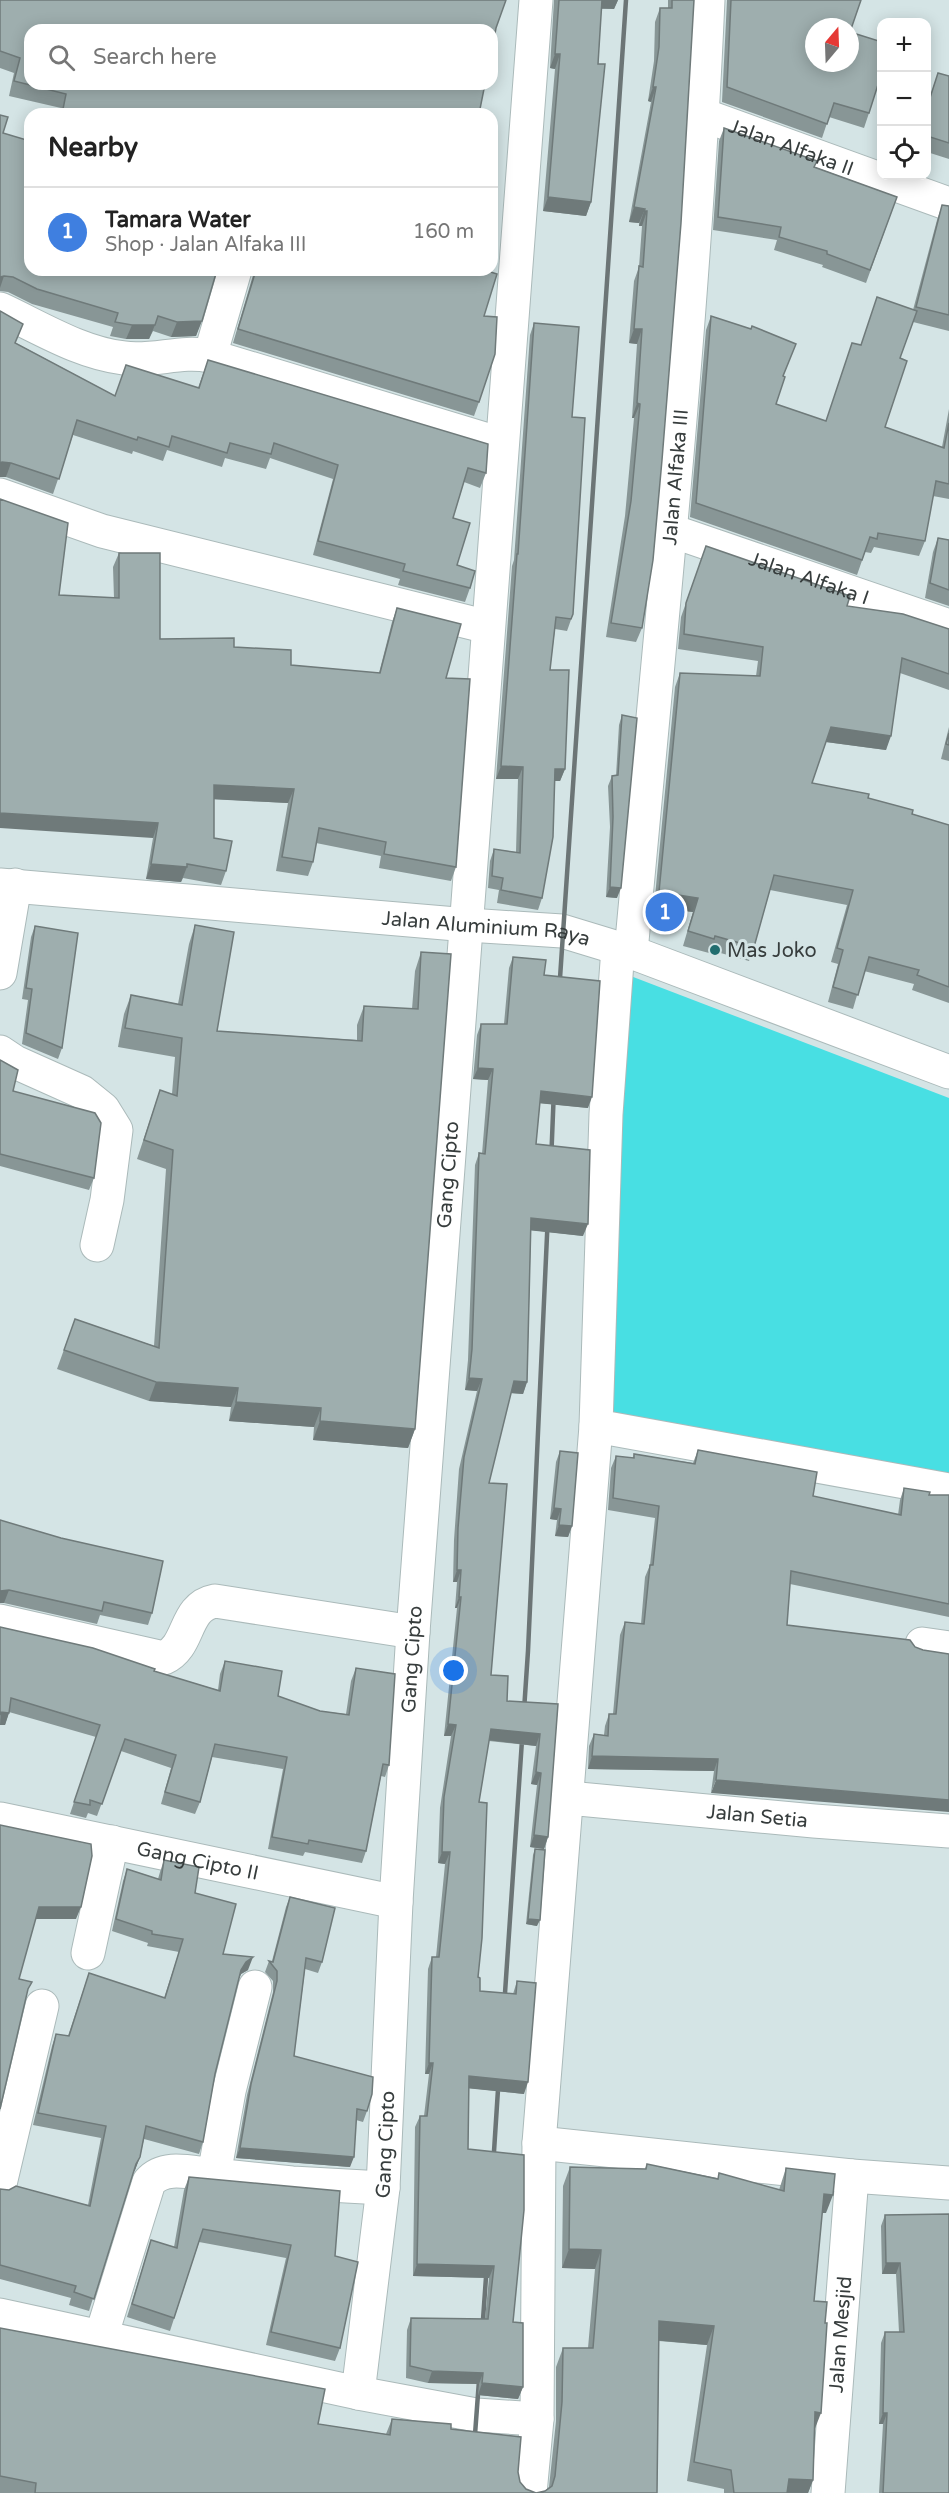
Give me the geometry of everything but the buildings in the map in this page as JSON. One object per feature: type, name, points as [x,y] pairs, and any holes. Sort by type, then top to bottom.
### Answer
[{"type":"street","name":"Gang Cipto","points":[[358,2393],[384,2188],[396,1902],[413,1632],[536,0]]},
{"type":"street","name":"Jalan Alfaka III","points":[[530,2493],[537,2418],[539,2143],[596,1426],[606,1114],[669,530],[703,115],[708,0]]},
{"type":"street","name":"Jalan Alfaka II","points":[[703,115],[949,204]]},
{"type":"street","points":[[210,356],[234,276]]},
{"type":"street","points":[[0,309],[90,351],[154,360],[180,353],[210,356],[501,444]]},
{"type":"street","points":[[0,495],[102,531],[488,627]]},
{"type":"street","name":"Jalan Alfaka I","points":[[669,530],[949,626]]},
{"type":"street","points":[[0,973],[8,885]]},
{"type":"street","name":"Jalan Aluminium Raya","points":[[8,885],[562,931],[625,950],[949,1072]]},
{"type":"street","points":[[0,1052],[15,1062],[82,1092],[103,1108],[116,1130],[107,1200],[97,1245]]},
{"type":"street","points":[[596,1426],[949,1490]]},
{"type":"street","points":[[0,1621],[164,1658],[177,1648],[196,1610],[203,1603],[214,1601],[413,1632]]},
{"type":"street","name":"Jalan Setia","points":[[568,1798],[949,1831]]},
{"type":"street","name":"Gang Cipto II","points":[[0,1819],[396,1902]]},
{"type":"street","points":[[88,1953],[112,1842]]},
{"type":"street","points":[[214,2175],[229,2091],[255,1987]]},
{"type":"street","points":[[0,2184],[42,2006]]},
{"type":"street","points":[[539,2143],[852,2176],[949,2183]]},
{"type":"street","points":[[100,2337],[148,2182],[156,2174],[166,2170],[292,2183],[384,2188]]},
{"type":"street","name":"Jalan Mesjid","points":[[828,2493],[852,2176]]},
{"type":"street","points":[[0,2315],[358,2393],[476,2415],[537,2418]]},
{"type":"shaded area","points":[[628,975],[949,1098],[949,1476],[602,1411]]},
{"type":"railway","points":[[559,993],[626,0]]},
{"type":"railway","points":[[551,1163],[554,1089]]},
{"type":"railway","points":[[504,2008],[528,1651],[548,1214]]},
{"type":"railway","points":[[493,2167],[499,2074]]},
{"type":"railway","points":[[482,2334],[487,2263]]},
{"type":"railway","points":[[474,2448],[480,2367]]},
{"type":"place","name":"Tamara Water","points":[[665,912]]},
{"type":"place","name":"Mas Joko","points":[[715,950]]}]
